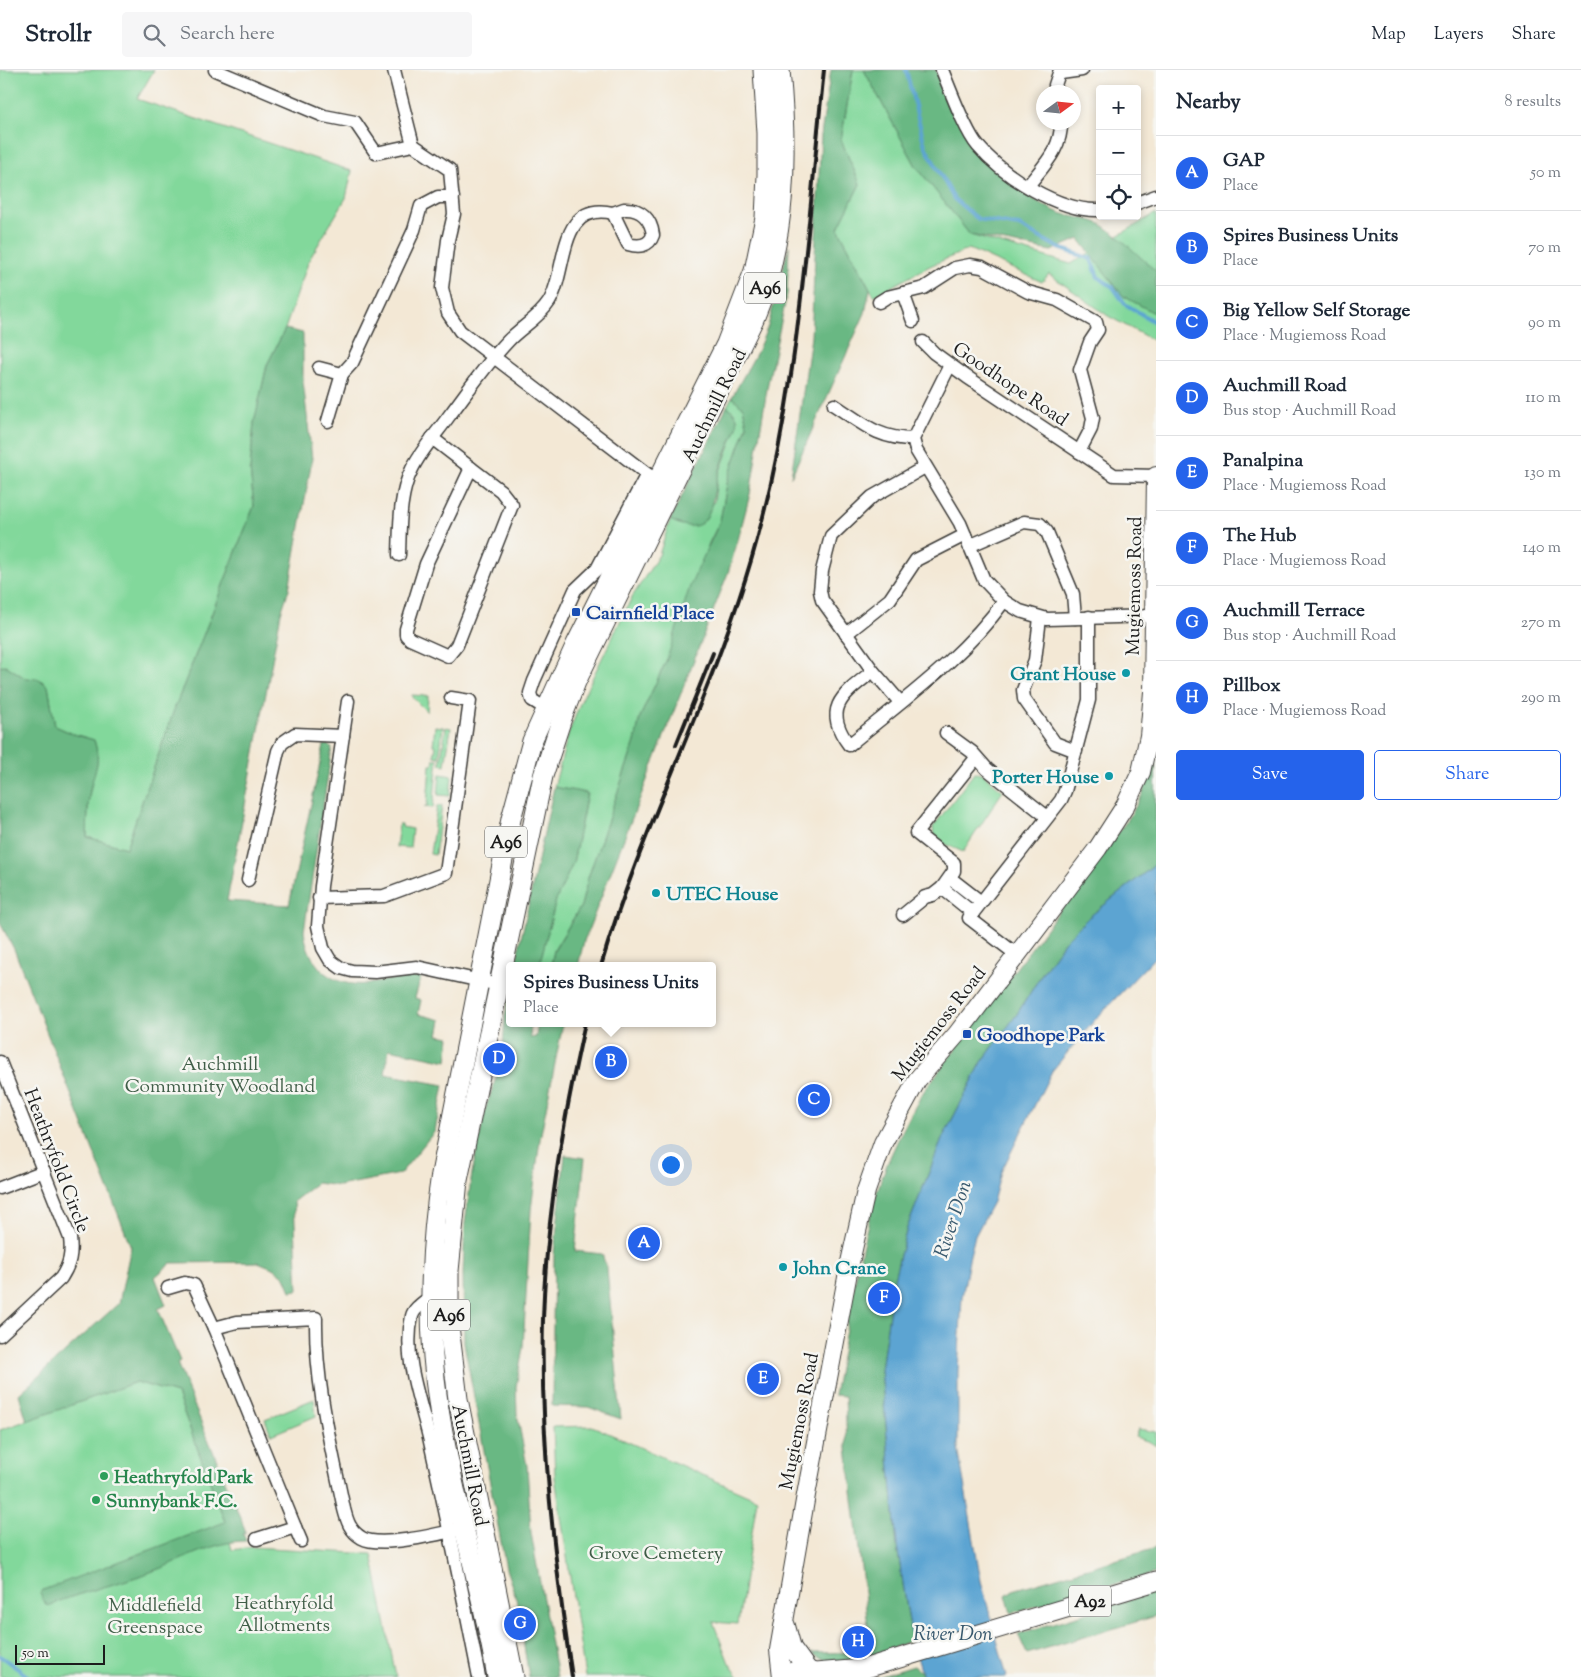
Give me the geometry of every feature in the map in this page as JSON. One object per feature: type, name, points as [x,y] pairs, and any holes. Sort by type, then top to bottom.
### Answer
[{"type":"main road","name":"Auchmill Road","points":[[497,1677],[439,1411],[430,1297],[437,1203],[479,980],[515,800],[525,762],[545,708],[660,481],[726,344],[754,271],[765,218],[767,175],[763,70]]},
{"type":"main road","name":"Auchmill Road","points":[[514,1677],[466,1528],[449,1326],[449,1271],[458,1180],[544,776],[562,718],[660,481],[754,319],[771,271],[780,218],[784,158],[780,70]]},
{"type":"main road","name":"A92","points":[[786,1677],[796,1670],[814,1673],[863,1671],[1156,1581]]},
{"type":"street","points":[[215,70],[324,116],[355,122],[376,153],[413,145]]},
{"type":"street","points":[[394,70],[413,145],[450,170],[454,214],[442,280],[442,295],[448,313],[460,331],[493,358],[660,481]]},
{"type":"street","points":[[942,70],[977,145],[1028,186],[1067,207],[1096,210]]},
{"type":"street","points":[[1055,85],[1061,72],[1082,70]]},
{"type":"street","points":[[1028,186],[1057,148],[1061,130]]},
{"type":"street","points":[[1141,202],[1156,196]]},
{"type":"street","points":[[328,421],[342,374],[352,363],[414,230],[421,206],[438,197],[453,197]]},
{"type":"street","points":[[400,555],[403,501],[406,483],[412,468],[432,438],[493,358],[518,331],[541,312],[550,300],[572,228],[584,216],[594,212],[614,213]]},
{"type":"street","name":"Goodhope Road","points":[[879,302],[924,288],[960,266],[974,266],[994,273],[1028,292],[1057,300],[1097,323],[1098,330],[1090,342],[1080,370],[1092,418],[1091,429],[1079,452]]},
{"type":"street","points":[[903,293],[913,321]]},
{"type":"street","name":"Goodhope Road","points":[[923,342],[950,365],[1114,475],[1156,476]]},
{"type":"street","points":[[950,365],[913,439],[916,450],[967,540],[984,580],[1004,601],[1020,611],[1040,618],[1153,616]]},
{"type":"street","points":[[319,368],[342,374]]},
{"type":"street","points":[[834,405],[879,434],[888,437],[913,439]]},
{"type":"street","points":[[432,438],[471,468],[506,496],[512,505],[457,646],[448,656],[410,639],[406,635],[406,629],[426,564],[471,468]]},
{"type":"street","points":[[900,702],[873,671],[820,595],[822,564],[828,543],[837,530],[872,497],[926,467]]},
{"type":"street","name":"Mugiemoss Road","points":[[782,1677],[779,1650],[807,1487],[849,1267],[866,1191],[883,1143],[917,1080],[956,1034],[1098,848],[1126,804],[1141,772],[1151,723],[1156,476]]},
{"type":"street","points":[[846,634],[888,601],[916,560],[967,540],[1024,522],[1040,524],[1047,532],[1073,594],[1075,618]]},
{"type":"street","points":[[873,671],[842,698],[837,707],[837,727],[850,745],[985,628],[1004,601]]},
{"type":"street","points":[[1017,955],[969,918],[1046,816],[1061,800],[1065,791],[1088,700],[1089,617]]},
{"type":"street","points":[[1040,618],[1035,660],[1023,690],[1024,699],[1055,743],[1076,751]]},
{"type":"street","points":[[319,898],[384,896],[446,873],[470,701],[451,698]]},
{"type":"street","points":[[348,701],[319,898],[319,938],[330,960],[341,968],[363,973],[417,967],[499,985]]},
{"type":"street","points":[[545,708],[562,718]]},
{"type":"street","points":[[946,733],[972,752],[976,758],[1046,816]]},
{"type":"street","points":[[248,880],[278,751],[282,743],[295,734],[343,736]]},
{"type":"street","points":[[903,916],[925,897],[932,896],[946,883],[954,871],[954,863],[916,834],[976,758]]},
{"type":"street","points":[[946,883],[972,912]]},
{"type":"street","points":[[946,883],[981,902]]},
{"type":"street","name":"Heathryfold Circle","points":[[0,1062],[70,1238],[72,1252],[68,1267],[61,1278],[0,1335]]},
{"type":"street","points":[[0,1188],[44,1171]]},
{"type":"street","points":[[168,1288],[184,1282],[194,1285],[214,1328],[301,1541]]},
{"type":"street","points":[[214,1328],[237,1322],[316,1318],[316,1351],[323,1402],[349,1525],[361,1537],[374,1542],[466,1528]]},
{"type":"street","points":[[257,1539],[295,1527]]},
{"type":"street","name":"Auchmill Road","points":[[466,1528],[479,1677]]},
{"type":"street","name":"Mugiemoss Road","points":[[785,1623],[792,1648],[814,1673]]},
{"type":"green space","points":[[0,70],[154,70],[137,99],[352,171],[346,198],[309,260],[285,329],[267,365],[254,423],[250,470],[254,506],[174,710],[126,848],[87,837],[89,798],[97,759],[94,740],[55,726],[48,686],[39,679],[25,678],[5,665],[0,667]]},
{"type":"green space","points":[[831,70],[853,70],[841,140],[860,184],[838,228],[870,289],[865,313],[791,477],[811,337],[821,135]]},
{"type":"green space","points":[[853,70],[864,70],[916,166],[970,235],[1071,264],[1156,213],[1156,342],[1108,316],[1049,274],[1042,282],[969,249],[930,266],[874,296],[838,228],[860,184],[841,140]]},
{"type":"green space","points":[[864,70],[936,70],[945,92],[968,133],[996,169],[1032,198],[1053,210],[1104,226],[1156,271],[1156,314],[1123,296],[1079,239],[1051,251],[970,235],[916,166]]},
{"type":"green space","points":[[789,246],[787,294],[768,383],[750,494],[728,573],[584,941],[579,962],[552,962],[554,951],[581,906],[588,878],[635,742],[640,717],[667,659],[690,586],[720,521],[728,479],[747,425],[743,407],[732,397],[757,352],[768,326]]},
{"type":"green space","name":"Auchmill Community Woodland","points":[[285,329],[303,333],[303,381],[312,459],[289,589],[281,613],[227,901],[289,905],[324,745],[328,745],[332,748],[304,931],[306,943],[316,964],[333,978],[343,982],[368,984],[399,978],[421,977],[415,998],[421,1000],[418,1014],[441,1020],[438,1035],[450,1037],[447,1061],[389,1049],[385,1074],[444,1085],[435,1131],[400,1174],[339,1186],[317,1183],[294,1201],[298,1290],[291,1291],[285,1277],[275,1269],[258,1262],[171,1263],[155,1277],[166,1305],[158,1309],[180,1361],[177,1363],[246,1532],[243,1534],[246,1541],[211,1547],[142,1575],[47,1606],[40,1594],[43,1590],[225,1522],[177,1394],[136,1382],[27,1421],[19,1394],[119,1303],[131,1247],[14,949],[0,923],[0,667],[5,665],[25,678],[39,679],[48,686],[55,726],[94,740],[97,759],[89,798],[87,837],[126,848],[174,710],[254,506],[250,470],[254,423],[267,365]]},
{"type":"green space","points":[[732,397],[743,407],[747,425],[728,479],[720,521],[709,543],[667,659],[640,717],[635,742],[588,878],[581,906],[554,950],[552,962],[540,962],[556,900],[573,863],[587,794],[554,787],[568,735],[581,701],[632,597],[659,555],[670,520],[682,525],[714,502],[717,479],[737,427],[736,415],[727,406]]},
{"type":"green space","points":[[727,406],[736,415],[737,427],[719,472],[710,510],[706,518],[694,526],[670,520]]},
{"type":"green space","points":[[412,695],[428,696],[427,712],[412,697]]},
{"type":"green space","points":[[435,726],[443,727],[439,757],[434,756],[436,746],[433,745]]},
{"type":"green space","points":[[446,727],[451,728],[445,765],[440,764]]},
{"type":"green space","points":[[434,759],[438,759],[433,808],[424,807],[427,805],[430,765],[433,765]]},
{"type":"green space","points":[[1155,760],[1156,864],[1089,917],[1065,941],[1043,972],[1017,1014],[982,1062],[943,1137],[907,1228],[894,1279],[881,1370],[897,1546],[912,1640],[862,1659],[835,1662],[823,1659],[811,1653],[871,1652],[847,1448],[845,1396],[834,1395],[857,1269],[869,1220],[885,1168],[924,1091],[1129,818],[1142,795]]},
{"type":"green space","points":[[974,773],[982,773],[1003,791],[963,852],[945,844],[941,848],[934,841],[933,827]]},
{"type":"green space","points":[[440,774],[452,776],[450,796],[438,795]]},
{"type":"green space","points":[[554,787],[587,793],[573,863],[556,900],[540,962],[516,962]]},
{"type":"green space","points":[[437,806],[442,806],[435,855],[430,854]]},
{"type":"green space","points":[[399,824],[402,824],[402,827],[412,829],[410,848],[396,847]]},
{"type":"green space","points":[[506,1011],[506,1027],[531,1027],[530,1038],[536,1037],[537,1027],[562,1027],[540,1139],[531,1210],[523,1347],[516,1387],[517,1414],[527,1466],[531,1533],[557,1677],[529,1677],[516,1598],[506,1569],[464,1343],[463,1274],[465,1223],[472,1173],[486,1107],[498,1072],[503,1049]]},
{"type":"green space","points":[[565,1155],[585,1158],[575,1251],[602,1254],[607,1269],[621,1419],[588,1407],[552,1406],[554,1254]]},
{"type":"green space","points":[[136,1382],[177,1394],[225,1522],[232,1550],[253,1547],[372,1554],[396,1677],[0,1677],[0,1430]]},
{"type":"green space","points":[[314,1399],[316,1416],[271,1435],[265,1419]]},
{"type":"green space","name":"Grove Cemetery","points":[[592,1426],[757,1499],[738,1624],[713,1622],[729,1663],[739,1677],[585,1677],[555,1477],[553,1427]]},
{"type":"green space","points":[[1138,1429],[1156,1432],[1156,1446],[1135,1437]]},
{"type":"green space","points":[[1156,1548],[1156,1573],[1011,1613],[1006,1595],[1013,1590]]},
{"type":"green space","points":[[1156,1592],[1156,1616],[1027,1654],[1018,1634]]},
{"type":"green space","points":[[914,1666],[921,1672],[923,1677],[878,1677]]},
{"type":"water","name":"River Don","points":[[1156,864],[1156,956],[1094,1021],[1052,1071],[1001,1172],[993,1202],[975,1236],[962,1297],[958,1371],[958,1448],[981,1581],[1007,1677],[923,1677],[912,1640],[897,1546],[881,1370],[894,1279],[907,1228],[943,1137],[982,1062],[1017,1014],[1043,972],[1065,941],[1089,917]]},
{"type":"waterway","points":[[906,70],[925,146],[954,199],[978,219],[1019,226],[1059,248],[1091,259],[1098,277],[1113,287],[1125,304],[1156,323]]},
{"type":"waterway","points":[[0,1656],[29,1677]]},
{"type":"railway","points":[[602,962],[634,868],[730,626],[764,515],[778,452],[798,325],[824,70]]},
{"type":"railway","points":[[676,745],[713,653]]},
{"type":"railway","points":[[572,1677],[559,1588],[546,1454],[543,1319],[548,1244],[557,1170],[584,1027]]},
{"type":"place","name":"Cairnfield Place","points":[[576,612]]},
{"type":"place","name":"Grant House","points":[[1126,673]]},
{"type":"place","name":"Porter House","points":[[1109,776]]},
{"type":"place","name":"UTEC House","points":[[656,893]]},
{"type":"place","name":"Goodhope Park","points":[[967,1034]]},
{"type":"place","name":"Auchmill Road","points":[[499,1059]]},
{"type":"place","name":"Spires Business Units","points":[[611,1062]]},
{"type":"place","name":"Big Yellow Self Storage","points":[[814,1100]]},
{"type":"place","name":"GAP","points":[[644,1243]]},
{"type":"place","name":"John Crane","points":[[783,1267]]},
{"type":"place","name":"The Hub","points":[[884,1298]]},
{"type":"place","name":"Panalpina","points":[[763,1379]]},
{"type":"place","name":"Heathryfold Park","points":[[104,1476]]},
{"type":"place","name":"Sunnybank F.C.","points":[[96,1500]]},
{"type":"place","name":"Auchmill Terrace","points":[[520,1624]]},
{"type":"place","name":"Pillbox","points":[[858,1642]]},
{"type":"park label","name":"Heathryfold Allotments","points":[[284,1613]]},
{"type":"park label","name":"Middlefield Greenspace","points":[[155,1615]]}]
